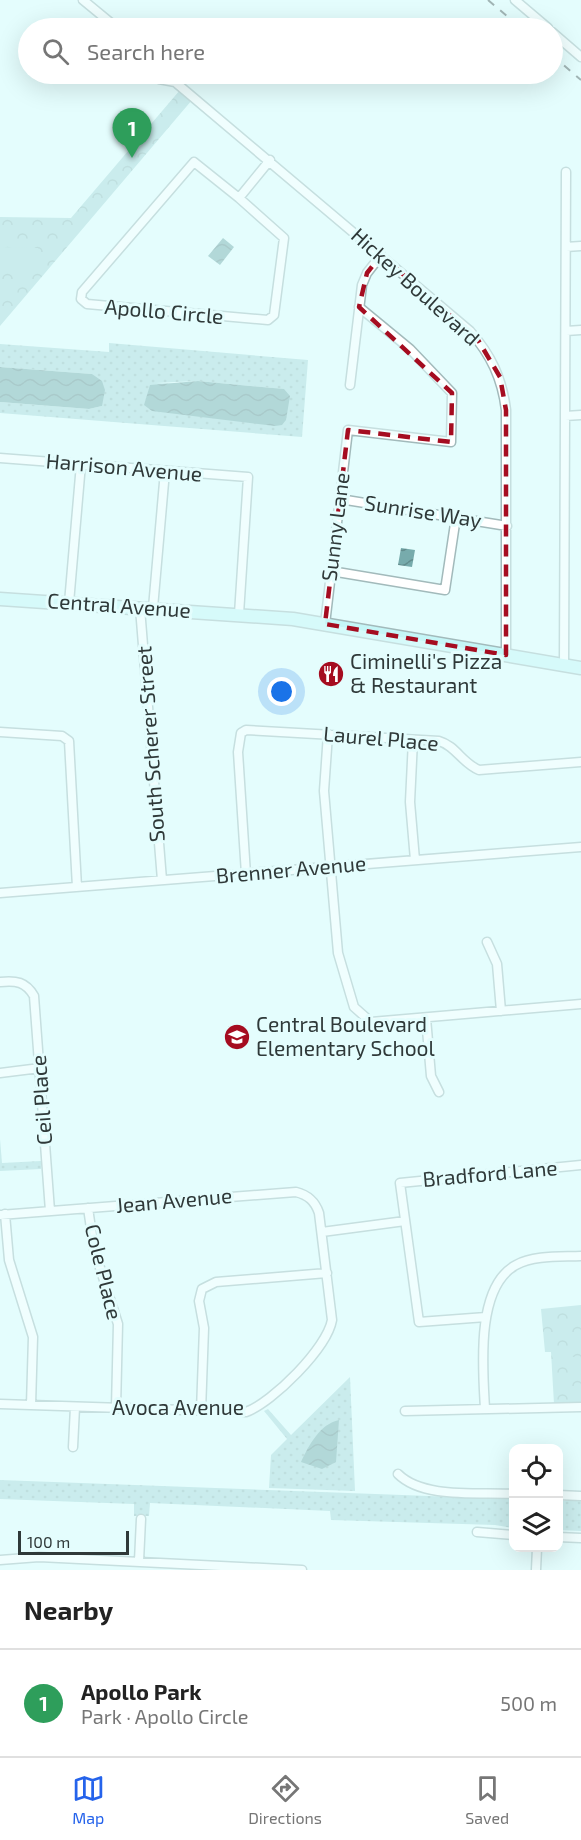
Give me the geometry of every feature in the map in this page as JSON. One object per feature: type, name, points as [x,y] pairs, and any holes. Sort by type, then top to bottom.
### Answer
[{"type":"main road","name":"Central Avenue","points":[[0,599],[149,605],[325,624]]},
{"type":"main road","points":[[325,624],[581,668]]},
{"type":"street","points":[[82,0],[104,18]]},
{"type":"street","points":[[515,0],[536,18]]},
{"type":"street","points":[[563,41],[581,57]]},
{"type":"street","name":"Hickey Boulevard","points":[[177,84],[470,331],[495,367],[506,410],[506,655]]},
{"type":"street","points":[[239,198],[270,160]]},
{"type":"street","name":"Apollo Circle","points":[[194,162],[239,198],[284,238],[274,315],[268,320],[87,304],[81,299],[82,292],[194,162]]},
{"type":"street","points":[[564,665],[567,172]]},
{"type":"street","points":[[566,247],[581,246]]},
{"type":"street","points":[[350,385],[359,307],[367,273],[381,255]]},
{"type":"street","name":"Sunny Lane","points":[[325,624],[348,430],[451,442],[452,393],[410,349],[359,307]]},
{"type":"street","points":[[566,331],[581,330]]},
{"type":"street","points":[[565,416],[581,415]]},
{"type":"street","name":"Harrison Avenue","points":[[0,458],[248,477],[239,614]]},
{"type":"street","points":[[69,603],[81,464]]},
{"type":"street","name":"South Scherer Street","points":[[162,880],[149,605],[165,471]]},
{"type":"street","name":"Sunrise Way","points":[[340,499],[507,526]]},
{"type":"street","points":[[331,571],[445,590],[456,517]]},
{"type":"street","name":"Laurel Place","points":[[246,874],[238,752],[241,733],[244,731],[255,728],[446,743],[469,766],[479,770],[581,762]]},
{"type":"street","points":[[0,732],[62,736],[69,741],[77,887]]},
{"type":"street","points":[[328,734],[324,791],[338,953],[354,1007],[371,1022],[581,1004]]},
{"type":"street","points":[[413,740],[410,802],[415,860]]},
{"type":"street","name":"Brenner Avenue","points":[[0,893],[581,847]]},
{"type":"street","points":[[487,942],[497,964],[501,1011]]},
{"type":"street","name":"Ceil Place","points":[[0,982],[18,981],[34,996],[50,1211]]},
{"type":"street","points":[[426,1018],[431,1076],[439,1092]]},
{"type":"street","points":[[0,1073],[40,1068]]},
{"type":"street","name":"Bradford Lane","points":[[405,1221],[400,1183],[581,1165]]},
{"type":"street","name":"Jean Avenue","points":[[2,1214],[296,1192],[308,1196],[316,1205],[322,1232]]},
{"type":"street","name":"Cole Place","points":[[88,1208],[94,1249],[118,1324],[116,1408]]},
{"type":"street","points":[[2,1214],[9,1260],[33,1337],[31,1405]]},
{"type":"street","points":[[322,1232],[405,1221],[419,1322],[486,1317]]},
{"type":"street","name":"Avoca Avenue","points":[[0,1404],[237,1413],[256,1408],[318,1350],[328,1336],[332,1320],[322,1232]]},
{"type":"street","points":[[485,1409],[483,1351],[486,1317],[494,1294],[508,1270],[526,1261],[581,1256]]},
{"type":"street","points":[[201,1411],[204,1328],[199,1301],[202,1289],[216,1282],[327,1273]]},
{"type":"street","points":[[73,1447],[75,1407]]},
{"type":"street","points":[[405,1411],[581,1407]]},
{"type":"street","points":[[398,1473],[407,1483],[426,1490],[509,1494]]},
{"type":"street","points":[[563,1496],[581,1496]]},
{"type":"street","points":[[139,1561],[141,1519]]},
{"type":"street","points":[[477,1532],[509,1535]]},
{"type":"street","points":[[563,1537],[581,1538]]},
{"type":"street","points":[[536,1570],[537,1552]]},
{"type":"street","points":[[0,1560],[39,1557],[302,1570]]},
{"type":"highlighted area","points":[[381,255],[478,340],[500,377],[506,410],[506,655],[325,624],[348,430],[451,442],[452,393],[359,307],[367,273]]},
{"type":"green space","points":[[180,90],[192,100],[0,326],[0,217],[71,218]]},
{"type":"green space","points":[[0,247],[38,248],[38,271],[0,271]]},
{"type":"green space","points":[[109,343],[308,360],[302,437],[0,413],[0,402],[89,409],[102,406],[92,374],[0,367],[0,344],[109,352]],"holes":[[[198,381],[283,389],[156,383]]]},
{"type":"green space","points":[[0,1139],[2,1163],[41,1161],[41,1169],[0,1171]]},
{"type":"green space","points":[[581,1305],[581,1403],[554,1404],[551,1352],[545,1352],[541,1309]]},
{"type":"green space","points":[[569,1357],[580,1357],[581,1377],[569,1377]]},
{"type":"green space","points":[[350,1377],[355,1491],[269,1488],[271,1455],[287,1439],[264,1411],[268,1409],[291,1435]]},
{"type":"green space","points":[[0,1480],[509,1499],[509,1527],[331,1520],[330,1511],[150,1503],[149,1516],[134,1516],[134,1504],[0,1499]]},
{"type":"green space","points":[[563,1501],[581,1501],[581,1531],[563,1530]]},
{"type":"water","points":[[223,238],[234,247],[220,265],[208,256]]},
{"type":"water","points":[[0,367],[92,374],[102,381],[105,390],[102,406],[89,409],[0,402]]},
{"type":"water","points":[[198,381],[284,389],[290,396],[286,420],[282,425],[275,426],[152,411],[144,405],[150,385]]},
{"type":"water","points":[[401,548],[415,550],[412,567],[398,565]]},
{"type":"water","points":[[339,1420],[336,1462],[322,1469],[301,1462],[321,1431],[332,1422]]},
{"type":"railway","points":[[488,0],[509,18]]},
{"type":"railway","points":[[563,64],[581,80]]},
{"type":"place","name":"Apollo Park","points":[[132,158]]},
{"type":"place","name":"Ciminelli's Pizza & Restaurant","points":[[331,674]]},
{"type":"place","name":"Central Boulevard Elementary School","points":[[237,1037]]}]
